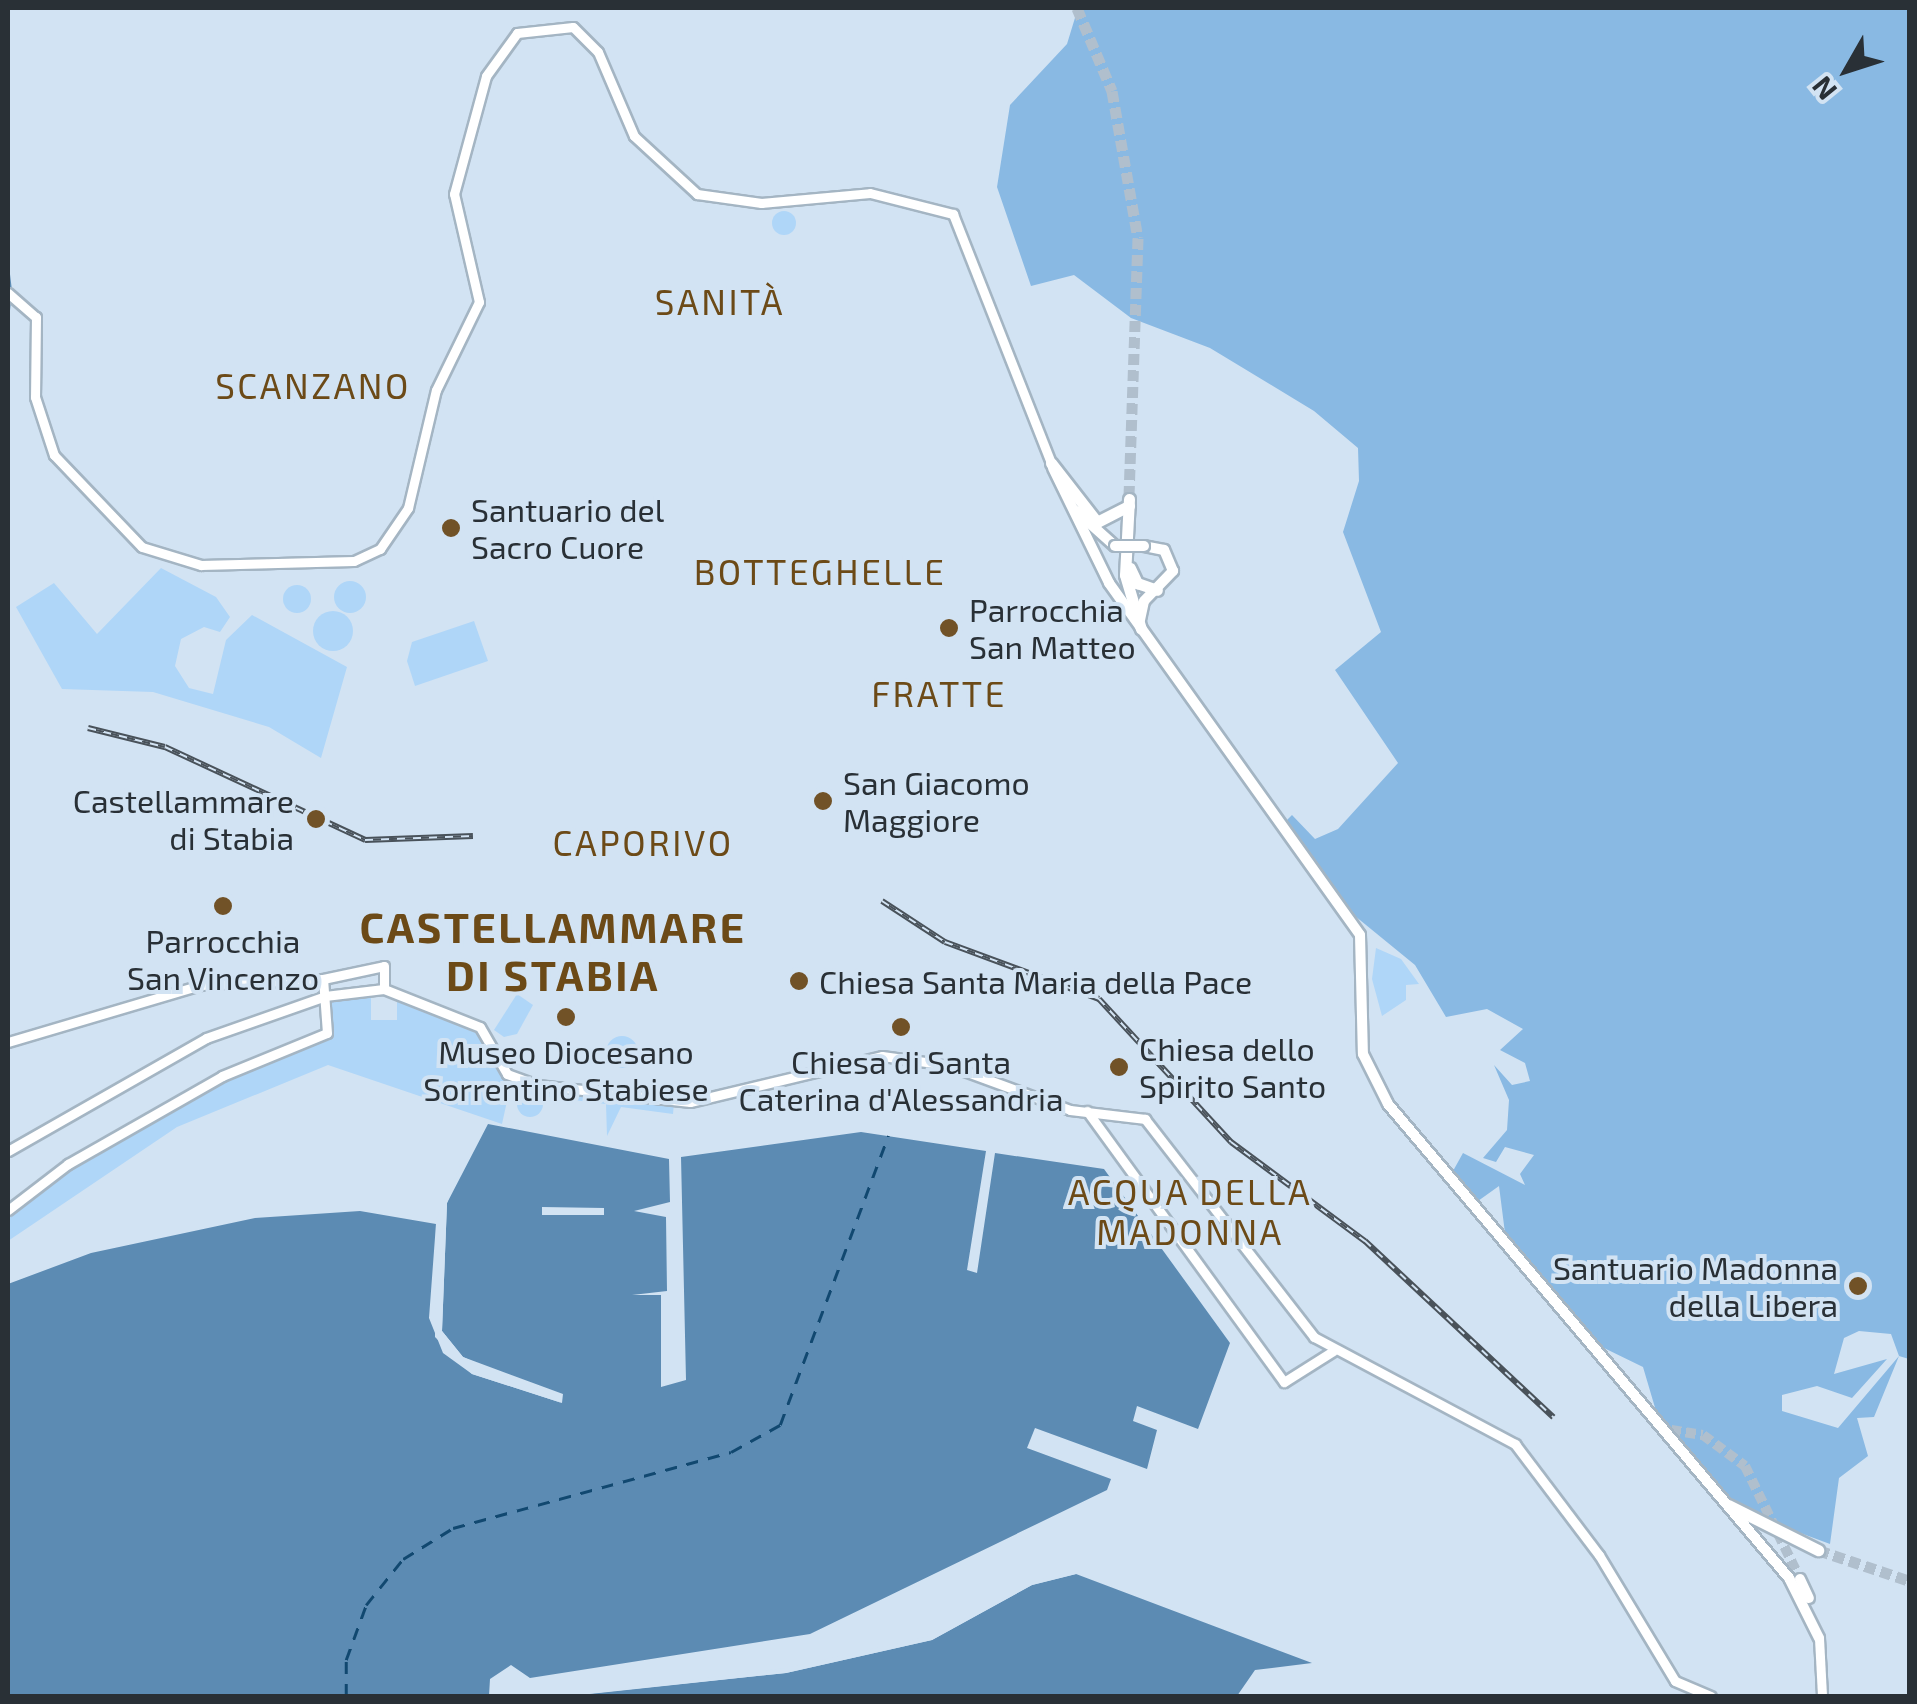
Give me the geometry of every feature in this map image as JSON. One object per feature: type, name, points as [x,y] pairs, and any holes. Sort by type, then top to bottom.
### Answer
[{"type":"highway","points":[[1051,463],[1097,522],[1129,502],[1120,547],[1141,630]]},
{"type":"highway","points":[[1120,547],[1132,578],[1157,590]]},
{"type":"highway","points":[[1728,1506],[1818,1550]]},
{"type":"main road","points":[[1051,463],[1082,523],[1120,547],[1144,546],[1172,562],[1172,578],[1141,607],[1141,630]]},
{"type":"main road","points":[[1051,463],[1087,549],[1360,935],[1363,1054],[1388,1104],[1643,1412],[1796,1586],[1819,1638]]},
{"type":"main road","points":[[1643,1412],[1671,1430]]},
{"type":"main road","points":[[1800,1579],[1819,1638]]},
{"type":"street","points":[[8,293],[20,300],[39,330],[34,397],[54,455],[133,538],[178,564],[354,561],[395,533],[419,462],[436,390],[479,302],[457,212],[458,172],[496,50],[544,25],[587,34],[634,136],[697,194],[761,203],[870,193],[953,214],[1051,463]]},
{"type":"street","points":[[8,1042],[52,1024],[200,985],[323,978],[384,966],[384,989]]},
{"type":"street","points":[[8,1210],[68,1164],[222,1076],[327,1033],[323,978]]},
{"type":"street","points":[[8,1151],[206,1038],[325,996],[384,989],[480,1027],[508,1074],[690,1102],[858,1060],[908,1058],[1087,1111],[1151,1122],[1323,1344],[1515,1444],[1599,1555],[1675,1681],[1711,1696]]},
{"type":"street","points":[[1087,1111],[1284,1382],[1333,1351]]},
{"type":"street","points":[[1320,1358],[1323,1344]]},
{"type":"street","points":[[1819,1638],[1822,1696]]},
{"type":"shaded area","points":[[1078,8],[1909,8],[1909,1359],[1899,1356],[1874,1417],[1857,1418],[1868,1456],[1839,1478],[1830,1544],[1743,1512],[1656,1411],[1643,1367],[1604,1348],[1505,1233],[1499,1186],[1478,1201],[1453,1171],[1463,1153],[1525,1185],[1520,1174],[1534,1155],[1505,1147],[1496,1162],[1483,1158],[1507,1130],[1509,1100],[1494,1065],[1512,1085],[1530,1081],[1525,1063],[1500,1050],[1523,1029],[1487,1009],[1446,1017],[1415,965],[1355,916],[1284,823],[1292,815],[1315,839],[1338,829],[1398,763],[1335,670],[1381,632],[1343,532],[1359,481],[1358,448],[1314,411],[1210,348],[1131,318],[1074,275],[1031,286],[997,187],[1010,105],[1067,44]],"holes":[[[1859,1331],[1891,1334],[1899,1356],[1838,1428],[1782,1411],[1782,1395],[1817,1386],[1852,1398],[1887,1359],[1834,1374],[1844,1338]]]},
{"type":"shaded area","points":[[784,211],[796,223],[784,235],[772,223]]},
{"type":"shaded area","points":[[161,568],[216,597],[230,617],[220,632],[204,627],[181,639],[175,666],[189,688],[213,694],[226,640],[252,615],[347,667],[321,758],[269,727],[153,692],[62,689],[16,607],[54,583],[97,634]]},
{"type":"shaded area","points":[[350,581],[362,585],[366,597],[362,609],[350,613],[338,609],[334,597],[338,585]]},
{"type":"shaded area","points":[[297,585],[307,589],[311,599],[307,609],[297,613],[287,609],[283,599],[287,589]]},
{"type":"shaded area","points":[[333,611],[347,617],[353,631],[347,645],[333,651],[319,645],[313,631],[319,617]]},
{"type":"shaded area","points":[[474,621],[488,661],[415,686],[407,661],[412,642]]},
{"type":"shaded area","points":[[1376,948],[1401,959],[1419,984],[1406,985],[1406,1000],[1382,1016],[1372,979]]},
{"type":"shaded area","points":[[371,993],[371,1020],[397,1020],[397,997],[475,1031],[506,1080],[674,1103],[673,1114],[621,1107],[607,1136],[606,1104],[509,1092],[502,1124],[328,1065],[177,1127],[8,1241],[8,1217],[84,1161],[220,1082],[331,1039],[328,1002]]},
{"type":"shaded area","points":[[517,994],[533,1005],[517,1034],[504,1037],[494,1030]]},
{"type":"shaded area","points":[[622,1036],[633,1041],[638,1052],[633,1063],[622,1068],[611,1063],[606,1052],[611,1041]]},
{"type":"shaded area","points":[[530,1091],[539,1095],[543,1104],[539,1113],[530,1117],[521,1113],[517,1104],[521,1095]]},
{"type":"shaded area","points":[[488,1124],[669,1159],[670,1202],[634,1211],[666,1217],[667,1291],[632,1295],[661,1295],[661,1387],[686,1380],[681,1157],[861,1132],[986,1151],[967,1270],[977,1273],[995,1153],[1104,1169],[1230,1343],[1198,1429],[1137,1406],[1133,1421],[1157,1430],[1147,1469],[1035,1428],[1027,1448],[1111,1479],[1107,1490],[810,1634],[530,1678],[511,1665],[490,1679],[489,1696],[8,1696],[8,1284],[91,1253],[255,1218],[360,1211],[436,1224],[429,1318],[443,1353],[472,1374],[562,1403],[463,1357],[442,1331],[447,1203]]},
{"type":"shaded area","points":[[1076,1574],[1312,1663],[1255,1670],[1237,1696],[571,1696],[786,1673],[932,1640],[1032,1585]]},
{"type":"pier","points":[[462,1162],[447,1203],[442,1331],[463,1357],[563,1394],[562,1403],[472,1374],[435,1337],[436,1219]]},
{"type":"pier","points":[[542,1207],[604,1208],[604,1215],[542,1215]]},
{"type":"pier","points":[[1052,1574],[1076,1574],[1032,1585],[932,1640],[786,1673],[566,1696],[785,1668],[930,1636]]},
{"type":"waterway","points":[[8,270],[11,293]]},
{"type":"waterway","points":[[8,310],[9,301]]},
{"type":"ferry route","points":[[346,1696],[346,1660],[366,1605],[403,1559],[453,1528],[731,1452],[780,1425],[888,1136]]},
{"type":"tunnel","points":[[1077,8],[1112,91],[1138,238],[1129,499]]},
{"type":"tunnel","points":[[1671,1430],[1703,1435],[1745,1466],[1800,1579]]},
{"type":"tunnel","points":[[1818,1550],[1910,1581]]},
{"type":"railway","points":[[88,728],[165,747],[365,840],[473,836]]},
{"type":"railway","points":[[882,901],[945,942],[1099,999],[1231,1142],[1365,1241],[1553,1417]]},
{"type":"place","name":"Santuario del Sacro Cuore","points":[[451,528]]},
{"type":"place","name":"Parrocchia San Matteo","points":[[949,628]]},
{"type":"place","name":"San Giacomo Maggiore","points":[[823,801]]},
{"type":"place","name":"Castellammare di Stabia","points":[[316,819]]},
{"type":"place","name":"Parrocchia San Vincenzo","points":[[223,906]]},
{"type":"place","name":"Chiesa Santa Maria della Pace","points":[[799,981]]},
{"type":"place","name":"Museo Diocesano Sorrentino Stabiese","points":[[566,1017]]},
{"type":"place","name":"Chiesa di Santa Caterina d'Alessandria","points":[[901,1027]]},
{"type":"place","name":"Chiesa dello Spirito Santo","points":[[1119,1067]]},
{"type":"place","name":"Santuario Madonna della Libera","points":[[1858,1286]]},
{"type":"district","name":"SANITÀ","points":[[720,301]]},
{"type":"district","name":"SCANZANO","points":[[313,385]]},
{"type":"district","name":"BOTTEGHELLE","points":[[820,571]]},
{"type":"district","name":"FRATTE","points":[[939,693]]},
{"type":"district","name":"CAPORIVO","points":[[643,842]]},
{"type":"district","name":"CASTELLAMMARE DI STABIA","points":[[553,950]]},
{"type":"district","name":"ACQUA DELLA MADONNA","points":[[1190,1211]]}]
